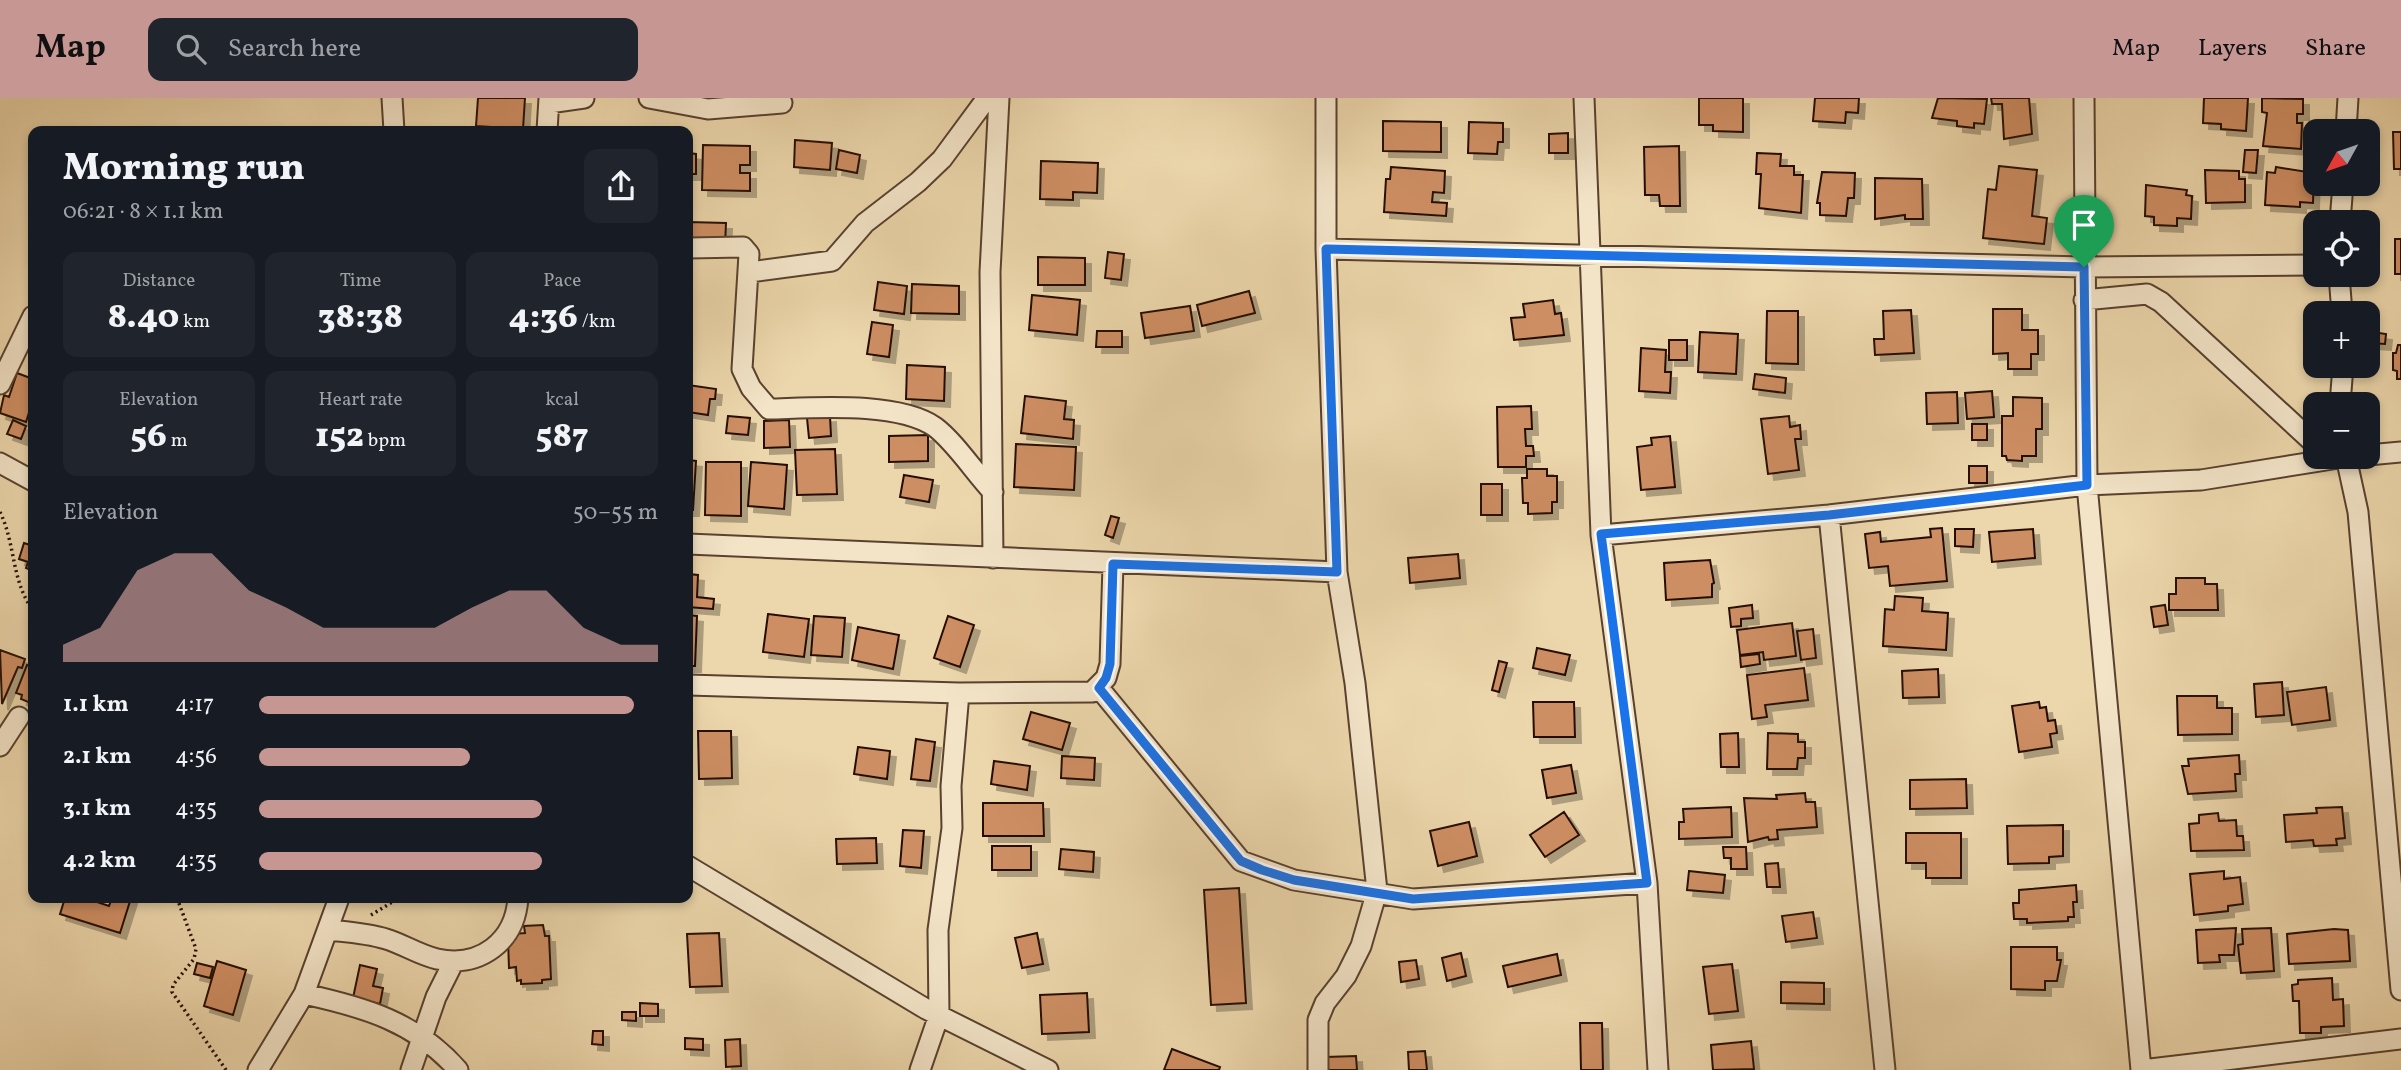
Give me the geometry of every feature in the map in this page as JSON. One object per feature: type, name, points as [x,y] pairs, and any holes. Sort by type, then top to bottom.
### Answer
[{"type":"street","points":[[392,98],[394,126]]},
{"type":"street","points":[[547,126],[549,101],[584,98]]},
{"type":"street","points":[[649,98],[708,109],[782,103]]},
{"type":"street","points":[[750,272],[832,261],[865,223],[918,182],[942,159],[987,98]]},
{"type":"street","points":[[993,558],[990,272],[999,98]]},
{"type":"street","points":[[1318,1070],[1318,1020],[1325,1003],[1346,976],[1361,946],[1377,891],[1355,683],[1337,572],[1326,249],[1326,98]]},
{"type":"street","points":[[1584,98],[1601,534],[1647,883],[1658,1070]]},
{"type":"street","points":[[2084,98],[2087,485],[2142,1070],[2192,1067],[2401,1039]]},
{"type":"street","points":[[2347,119],[2348,98]]},
{"type":"street","points":[[693,248],[743,247],[749,254],[742,369],[751,388],[769,409],[856,408],[918,420],[934,427],[993,492]]},
{"type":"street","points":[[1326,249],[2084,267],[2303,265]]},
{"type":"street","points":[[2084,300],[2147,295],[2161,302],[2303,433]]},
{"type":"street","points":[[0,384],[28,326]]},
{"type":"street","points":[[2380,454],[2401,452]]},
{"type":"street","points":[[0,463],[28,478]]},
{"type":"street","points":[[1601,534],[1829,515],[2087,485],[2201,480],[2303,463]]},
{"type":"street","points":[[2342,469],[2358,512],[2401,990]]},
{"type":"street","points":[[1829,515],[1885,1070]]},
{"type":"street","points":[[693,544],[1337,572]]},
{"type":"street","points":[[693,685],[959,693],[1081,693],[1099,688],[1106,678],[1110,664],[1113,564]]},
{"type":"street","points":[[1099,688],[1241,861],[1294,880],[1377,891],[1413,899],[1647,883]]},
{"type":"street","points":[[920,1070],[939,1015],[938,930],[952,828],[951,786],[959,693]]},
{"type":"street","points":[[0,746],[19,718]]},
{"type":"street","points":[[693,869],[939,1015],[1048,1070]]},
{"type":"street","points":[[258,1070],[304,994],[337,903]]},
{"type":"street","points":[[328,930],[387,939],[435,959],[454,961],[482,956],[499,944],[509,933],[518,903]]},
{"type":"street","points":[[411,1070],[422,1035],[454,961]]},
{"type":"street","points":[[304,994],[358,1008],[422,1035],[458,1070]]},
{"type":"path","points":[[0,512],[10,533],[18,584],[28,601]]},
{"type":"path","points":[[179,903],[196,949],[194,959],[173,985],[172,992],[226,1070]]},
{"type":"building","points":[[478,98],[525,98],[523,126],[476,126]]},
{"type":"building","points":[[1699,98],[1743,98],[1743,132],[1713,131],[1713,125],[1699,125]]},
{"type":"building","points":[[1815,98],[1859,98],[1858,113],[1846,112],[1845,123],[1813,121]]},
{"type":"building","points":[[1938,98],[1987,99],[1984,124],[1974,123],[1974,128],[1957,126],[1957,121],[1932,118]]},
{"type":"building","points":[[1991,98],[2029,98],[2032,134],[2004,139],[2002,104],[1992,104]]},
{"type":"building","points":[[2204,98],[2248,98],[2246,131],[2221,129],[2221,124],[2203,123]]},
{"type":"building","points":[[2262,98],[2303,99],[2303,114],[2297,114],[2297,123],[2302,123],[2301,149],[2263,146],[2267,113],[2262,112]]},
{"type":"building","points":[[1383,121],[1441,122],[1441,152],[1383,151]]},
{"type":"building","points":[[1469,122],[1503,123],[1503,142],[1498,142],[1497,154],[1468,153]]},
{"type":"building","points":[[2393,132],[2401,132],[2401,169],[2394,169]]},
{"type":"building","points":[[1568,133],[1568,153],[1549,153],[1549,134]]},
{"type":"building","points":[[795,140],[832,143],[830,170],[794,167]]},
{"type":"building","points":[[703,145],[750,146],[750,165],[740,165],[740,173],[750,173],[750,191],[702,190]]},
{"type":"building","points":[[1679,146],[1680,206],[1660,206],[1659,195],[1645,195],[1644,147]]},
{"type":"building","points":[[839,150],[860,155],[857,173],[836,169]]},
{"type":"building","points":[[2245,150],[2258,150],[2256,173],[2243,172]]},
{"type":"building","points":[[1757,153],[1781,154],[1780,166],[1794,166],[1794,175],[1803,175],[1801,213],[1759,208],[1761,174],[1756,174]]},
{"type":"building","points":[[693,154],[696,154],[696,174],[693,174]]},
{"type":"building","points":[[1041,161],[1098,163],[1097,193],[1073,192],[1073,200],[1040,199]]},
{"type":"building","points":[[1999,166],[2037,170],[2032,216],[2047,218],[2044,244],[1983,238],[1988,189],[1996,190]]},
{"type":"building","points":[[1391,167],[1445,171],[1444,193],[1433,192],[1432,202],[1447,203],[1446,216],[1384,212],[1386,179],[1390,179]]},
{"type":"building","points":[[2276,167],[2303,171],[2303,196],[2313,196],[2313,203],[2300,202],[2300,207],[2265,205],[2267,172],[2275,173]]},
{"type":"building","points":[[2205,170],[2239,171],[2239,179],[2245,179],[2245,202],[2206,203]]},
{"type":"building","points":[[1822,172],[1855,173],[1854,198],[1848,198],[1846,216],[1820,215],[1820,203],[1817,203]]},
{"type":"building","points":[[1875,178],[1922,179],[1923,219],[1905,219],[1905,215],[1875,219]]},
{"type":"building","points":[[2146,185],[2187,190],[2186,195],[2192,196],[2191,219],[2177,218],[2177,226],[2154,225],[2154,217],[2145,216]]},
{"type":"building","points":[[693,222],[726,223],[725,246],[693,244]]},
{"type":"building","points":[[2395,239],[2401,239],[2401,274],[2395,274]]},
{"type":"building","points":[[1108,252],[1124,254],[1121,280],[1105,278]]},
{"type":"building","points":[[1038,257],[1085,258],[1085,285],[1038,285]]},
{"type":"building","points":[[878,282],[907,286],[904,314],[874,310]]},
{"type":"building","points":[[912,284],[959,286],[959,314],[911,313]]},
{"type":"building","points":[[1249,291],[1255,313],[1202,326],[1197,305]]},
{"type":"building","points":[[1032,295],[1080,300],[1077,335],[1029,330]]},
{"type":"building","points":[[1553,300],[1555,314],[1561,313],[1564,335],[1514,340],[1511,318],[1525,317],[1523,304]]},
{"type":"building","points":[[1190,306],[1194,331],[1145,338],[1141,313]]},
{"type":"building","points":[[1993,309],[2022,309],[2022,330],[2038,330],[2038,354],[2031,354],[2031,369],[2008,369],[2008,353],[1993,354]]},
{"type":"building","points":[[1911,310],[1914,353],[1875,355],[1874,339],[1884,339],[1883,311]]},
{"type":"building","points":[[1767,311],[1798,311],[1798,364],[1766,363]]},
{"type":"building","points":[[872,322],[893,325],[889,357],[867,354]]},
{"type":"building","points":[[1097,331],[1122,331],[1122,347],[1096,347]]},
{"type":"building","points":[[1700,332],[1738,334],[1736,374],[1698,372]]},
{"type":"building","points":[[2380,333],[2386,334],[2385,344],[2380,344]]},
{"type":"building","points":[[1669,340],[1687,340],[1687,360],[1669,360]]},
{"type":"building","points":[[2398,345],[2401,345],[2401,379],[2397,379],[2397,371],[2393,370],[2393,353],[2396,353]]},
{"type":"building","points":[[1641,348],[1666,350],[1665,372],[1671,372],[1670,393],[1639,391]]},
{"type":"building","points":[[907,365],[945,367],[944,401],[906,399]]},
{"type":"building","points":[[17,373],[28,377],[26,422],[0,413],[4,395],[9,397]]},
{"type":"building","points":[[1755,374],[1786,378],[1785,393],[1753,389]]},
{"type":"building","points":[[693,386],[716,389],[715,399],[710,399],[708,415],[693,413]]},
{"type":"building","points":[[1992,391],[1994,417],[1967,419],[1965,393]]},
{"type":"building","points":[[1957,392],[1958,423],[1927,424],[1926,393]]},
{"type":"building","points":[[1025,396],[1066,401],[1064,419],[1074,420],[1073,439],[1021,433]]},
{"type":"building","points":[[2013,397],[2042,398],[2042,429],[2036,429],[2036,456],[2022,456],[2022,461],[2007,460],[2006,456],[2002,456],[2002,416],[2013,416]]},
{"type":"building","points":[[1531,406],[1532,429],[1525,429],[1526,446],[1533,446],[1534,456],[1526,456],[1526,467],[1498,467],[1497,407]]},
{"type":"building","points":[[728,416],[750,418],[748,435],[726,433]]},
{"type":"building","points":[[830,416],[831,436],[809,438],[807,418]]},
{"type":"building","points":[[1789,416],[1790,427],[1800,425],[1801,439],[1795,439],[1799,470],[1768,474],[1761,419]]},
{"type":"building","points":[[13,420],[26,426],[21,439],[7,434]]},
{"type":"building","points":[[789,420],[790,447],[764,448],[764,421]]},
{"type":"building","points":[[1972,424],[1987,424],[1987,440],[1972,440]]},
{"type":"building","points":[[928,435],[928,461],[889,462],[889,436]]},
{"type":"building","points":[[1670,436],[1675,487],[1641,490],[1637,447],[1652,445],[1651,438]]},
{"type":"building","points":[[1016,444],[1076,447],[1074,490],[1014,487]]},
{"type":"building","points":[[835,449],[837,494],[797,495],[795,450]]},
{"type":"building","points":[[693,461],[696,461],[693,510]]},
{"type":"building","points":[[706,462],[741,462],[741,516],[705,515]]},
{"type":"building","points":[[751,462],[787,465],[784,509],[748,506]]},
{"type":"building","points":[[1969,466],[1987,466],[1987,483],[1969,483]]},
{"type":"building","points":[[1527,469],[1547,469],[1547,476],[1557,476],[1557,502],[1552,502],[1552,513],[1528,514],[1528,503],[1523,503],[1522,478],[1527,478]]},
{"type":"building","points":[[904,475],[933,480],[929,502],[900,497]]},
{"type":"building","points":[[1481,484],[1502,484],[1502,515],[1481,515]]},
{"type":"building","points":[[1111,516],[1119,518],[1113,538],[1105,535]]},
{"type":"building","points":[[1942,528],[1947,581],[1890,586],[1888,566],[1869,568],[1865,534],[1880,532],[1881,542],[1931,537],[1930,529]]},
{"type":"building","points":[[1955,529],[1974,529],[1973,547],[1955,546]]},
{"type":"building","points":[[2033,529],[2035,558],[1992,562],[1989,532]]},
{"type":"building","points":[[24,543],[28,544],[28,562],[19,559]]},
{"type":"building","points":[[1458,554],[1460,578],[1410,583],[1408,558]]},
{"type":"building","points":[[1710,560],[1714,583],[1712,597],[1666,600],[1664,563]]},
{"type":"building","points":[[693,574],[698,575],[697,597],[714,599],[713,609],[693,607]]},
{"type":"building","points":[[2176,578],[2205,578],[2205,584],[2217,584],[2218,610],[2169,610],[2169,594],[2176,594]]},
{"type":"building","points":[[1895,596],[1923,598],[1922,611],[1948,613],[1946,650],[1883,646],[1885,609],[1894,610]]},
{"type":"building","points":[[1752,605],[1753,618],[1741,619],[1741,626],[1731,627],[1729,608]]},
{"type":"building","points":[[2165,605],[2168,625],[2154,627],[2151,607]]},
{"type":"building","points":[[768,614],[809,619],[804,657],[763,652]]},
{"type":"building","points":[[693,616],[697,616],[693,666]]},
{"type":"building","points":[[814,616],[845,618],[842,657],[811,655]]},
{"type":"building","points":[[948,616],[974,625],[960,667],[934,658]]},
{"type":"building","points":[[1792,623],[1796,656],[1764,660],[1763,652],[1740,655],[1737,630]]},
{"type":"building","points":[[858,627],[899,635],[893,669],[852,660]]},
{"type":"building","points":[[1813,629],[1816,658],[1801,660],[1797,631]]},
{"type":"building","points":[[1537,648],[1570,655],[1565,675],[1533,668]]},
{"type":"building","points":[[0,650],[25,659],[22,668],[18,667],[2,704]]},
{"type":"building","points":[[1759,654],[1760,664],[1741,667],[1740,656]]},
{"type":"building","points":[[1499,661],[1507,663],[1499,692],[1492,690]]},
{"type":"building","points":[[27,665],[28,665],[28,702],[16,693]]},
{"type":"building","points":[[1804,668],[1808,700],[1765,705],[1767,717],[1752,719],[1747,675]]},
{"type":"building","points":[[1938,669],[1939,697],[1903,698],[1902,671]]},
{"type":"building","points":[[2282,682],[2284,715],[2256,717],[2254,684]]},
{"type":"building","points":[[2326,687],[2330,720],[2292,725],[2287,692]]},
{"type":"building","points":[[2177,696],[2217,696],[2217,708],[2232,708],[2232,734],[2178,735]]},
{"type":"building","points":[[1533,702],[1574,702],[1575,737],[1534,737]]},
{"type":"building","points":[[2039,702],[2040,708],[2046,707],[2048,721],[2055,720],[2057,733],[2050,734],[2052,747],[2019,752],[2012,706]]},
{"type":"building","points":[[1031,712],[1070,723],[1062,750],[1023,739]]},
{"type":"building","points":[[698,731],[731,731],[732,778],[699,779]]},
{"type":"building","points":[[1738,733],[1739,767],[1721,767],[1720,734]]},
{"type":"building","points":[[1768,733],[1798,734],[1798,742],[1805,742],[1805,758],[1798,758],[1797,769],[1767,769]]},
{"type":"building","points":[[916,739],[935,742],[930,781],[911,779]]},
{"type":"building","points":[[858,747],[890,751],[887,779],[854,774]]},
{"type":"building","points":[[2239,755],[2240,774],[2235,774],[2236,791],[2188,794],[2182,766],[2189,766],[2188,759]]},
{"type":"building","points":[[1062,756],[1095,758],[1094,780],[1061,778]]},
{"type":"building","points":[[994,761],[1030,766],[1027,790],[991,784]]},
{"type":"building","points":[[1571,765],[1576,793],[1547,798],[1542,770]]},
{"type":"building","points":[[1966,779],[1967,808],[1910,809],[1910,780]]},
{"type":"building","points":[[1805,793],[1806,802],[1815,802],[1817,827],[1777,830],[1778,839],[1769,840],[1768,837],[1748,842],[1744,798],[1777,799],[1776,795]]},
{"type":"building","points":[[983,803],[1043,803],[1044,836],[983,836]]},
{"type":"building","points":[[1731,807],[1732,837],[1679,839],[1679,822],[1684,822],[1683,809]]},
{"type":"building","points":[[2342,807],[2345,838],[2336,839],[2337,845],[2314,846],[2313,840],[2286,842],[2284,815],[2317,813],[2316,808]]},
{"type":"building","points":[[1564,812],[1579,835],[1545,857],[1530,835]]},
{"type":"building","points":[[2218,813],[2219,821],[2236,820],[2237,836],[2243,836],[2244,850],[2191,851],[2189,824],[2199,823],[2199,815]]},
{"type":"building","points":[[1469,822],[1477,856],[1438,866],[1430,831]]},
{"type":"building","points":[[2063,825],[2063,856],[2049,857],[2049,863],[2008,864],[2007,826]]},
{"type":"building","points":[[903,830],[924,831],[921,868],[900,866]]},
{"type":"building","points":[[1906,833],[1961,833],[1961,878],[1926,878],[1926,863],[1906,863]]},
{"type":"building","points":[[876,838],[877,863],[837,864],[836,839]]},
{"type":"building","points":[[992,846],[1031,846],[1031,870],[992,870]]},
{"type":"building","points":[[1723,847],[1746,847],[1747,869],[1731,869],[1731,858],[1724,858]]},
{"type":"building","points":[[1061,849],[1094,852],[1093,872],[1059,869]]},
{"type":"building","points":[[1778,863],[1780,887],[1767,887],[1765,864]]},
{"type":"building","points":[[1689,871],[1725,875],[1723,893],[1687,890]]},
{"type":"building","points":[[2224,871],[2224,879],[2240,877],[2243,904],[2228,906],[2228,911],[2194,915],[2190,874]]},
{"type":"building","points":[[2076,885],[2074,917],[2068,917],[2068,921],[2027,923],[2027,919],[2014,919],[2013,903],[2019,903],[2019,890]]},
{"type":"building","points":[[1239,888],[1246,1003],[1211,1005],[1204,890]]},
{"type":"building","points":[[63,903],[100,903],[109,906],[110,903],[129,903],[120,933],[60,914]]},
{"type":"building","points":[[1813,912],[1817,938],[1786,942],[1782,916]]},
{"type":"building","points":[[543,925],[545,936],[549,936],[551,979],[542,980],[542,983],[521,984],[521,980],[517,981],[516,967],[509,968],[508,939],[512,934],[525,933],[524,926]]},
{"type":"building","points":[[2236,928],[2234,955],[2219,955],[2220,962],[2198,963],[2196,930]]},
{"type":"building","points":[[2271,928],[2274,971],[2241,973],[2238,945],[2243,944],[2242,929]]},
{"type":"building","points":[[2348,930],[2350,961],[2289,964],[2287,934]]},
{"type":"building","points":[[719,933],[722,986],[690,987],[687,934]]},
{"type":"building","points":[[1037,933],[1043,964],[1022,968],[1015,938]]},
{"type":"building","points":[[2011,947],[2057,947],[2057,960],[2061,960],[2057,981],[2045,981],[2045,990],[2011,989]]},
{"type":"building","points":[[1461,953],[1466,976],[1447,981],[1442,958]]},
{"type":"building","points":[[1557,954],[1561,975],[1508,987],[1503,966]]},
{"type":"building","points":[[1416,960],[1419,979],[1401,982],[1399,962]]},
{"type":"building","points":[[217,961],[246,970],[233,1015],[204,1006]]},
{"type":"building","points":[[197,963],[213,967],[210,978],[194,974]]},
{"type":"building","points":[[1732,964],[1738,1011],[1709,1014],[1703,967]]},
{"type":"building","points":[[360,965],[377,969],[373,986],[383,988],[380,1004],[353,998]]},
{"type":"building","points":[[2332,978],[2333,1000],[2343,999],[2344,1026],[2321,1027],[2321,1033],[2300,1033],[2299,1001],[2293,1001],[2292,985],[2298,984],[2298,980]]},
{"type":"building","points":[[1781,982],[1824,983],[1824,1004],[1781,1003]]},
{"type":"building","points":[[1087,993],[1089,1032],[1042,1034],[1040,995]]},
{"type":"building","points":[[640,1003],[658,1004],[658,1016],[640,1016]]},
{"type":"building","points":[[622,1012],[636,1012],[636,1021],[622,1020]]},
{"type":"building","points":[[1580,1023],[1602,1023],[1603,1070],[1581,1070]]},
{"type":"building","points":[[593,1031],[603,1031],[603,1045],[592,1044]]},
{"type":"building","points":[[685,1038],[703,1039],[703,1050],[685,1049]]},
{"type":"building","points":[[740,1039],[741,1066],[726,1067],[725,1040]]},
{"type":"building","points":[[1751,1041],[1754,1069],[1713,1070],[1711,1045]]},
{"type":"building","points":[[1172,1049],[1220,1067],[1219,1070],[1164,1070]]},
{"type":"building","points":[[1425,1051],[1427,1070],[1409,1070],[1408,1052]]},
{"type":"building","points":[[1356,1056],[1357,1070],[1327,1070],[1326,1057]]},
{"type":"route","points":[[1326,249],[2084,267],[2087,485],[1829,515],[1601,534],[1647,883],[1413,899],[1377,891],[1294,880],[1262,870],[1241,861],[1209,824],[1184,788],[1099,688],[1106,678],[1110,664],[1113,564],[1337,572],[1326,249]]}]
